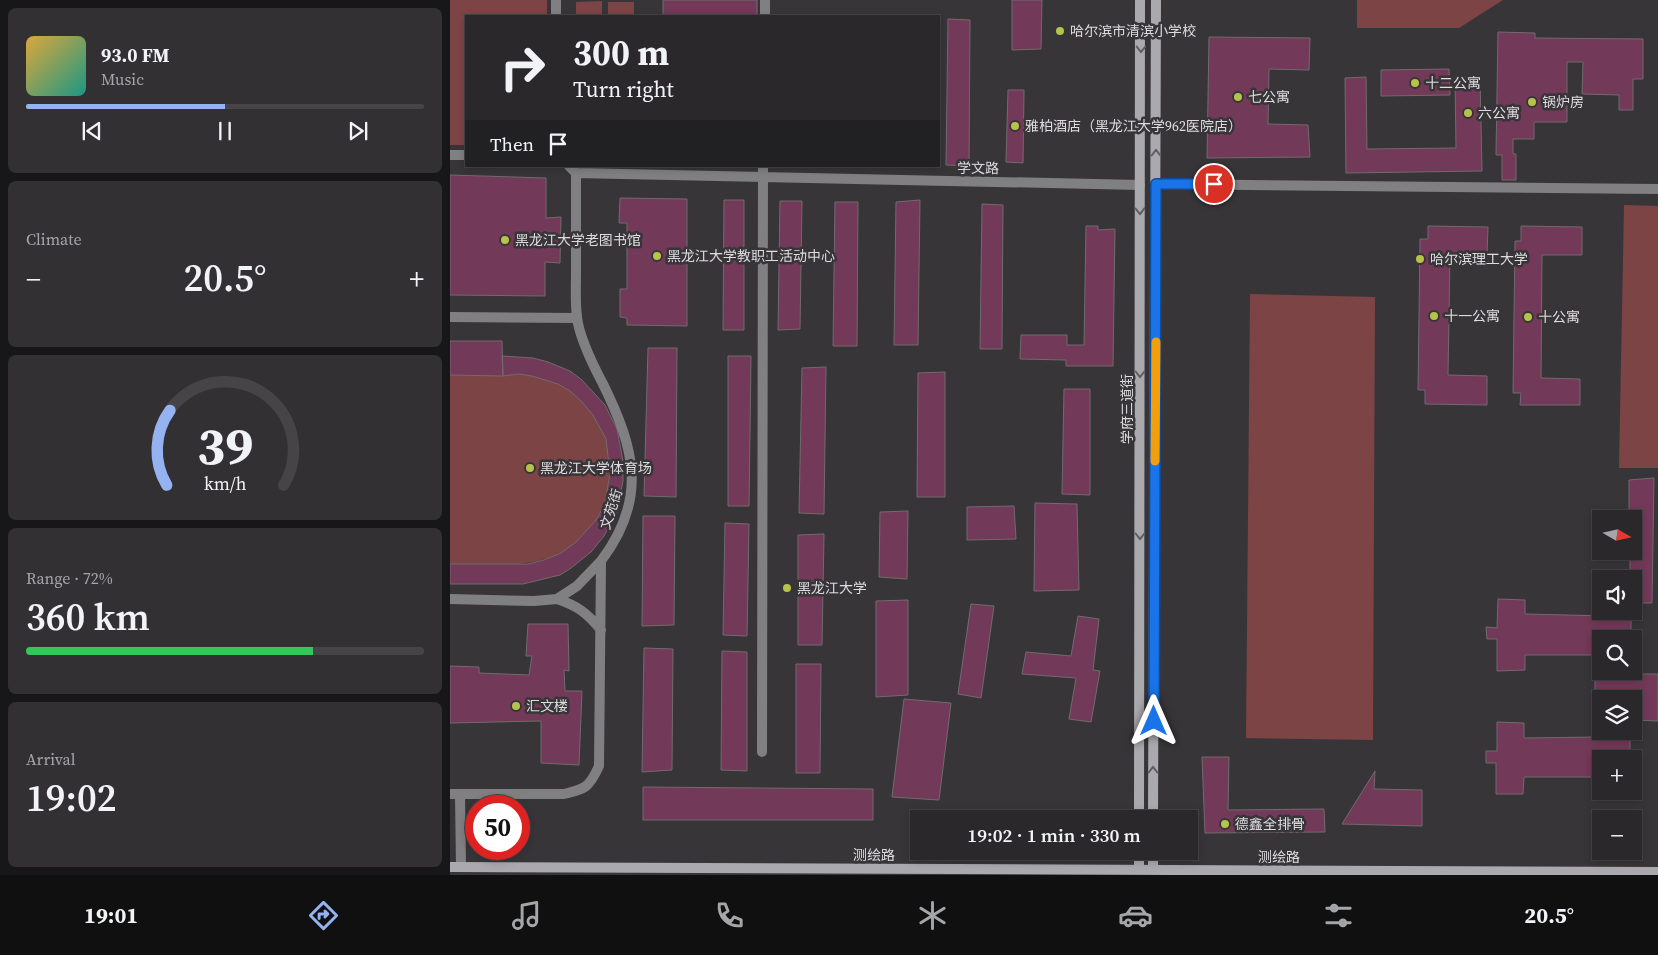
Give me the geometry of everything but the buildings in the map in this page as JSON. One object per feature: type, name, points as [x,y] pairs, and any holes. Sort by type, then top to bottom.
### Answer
[{"type":"main road","name":"学府三道街","points":[[1140,0],[1140,810]]},
{"type":"main road","name":"学府三道街","points":[[1153,810],[1156,0]]},
{"type":"main road","points":[[1153,860],[1153,873]]},
{"type":"main road","name":"测绘路","points":[[455,867],[1153,873],[1658,872]]},
{"type":"street","points":[[556,0],[556,15]]},
{"type":"street","points":[[765,0],[765,15]]},
{"type":"street","points":[[450,154],[465,155]]},
{"type":"street","name":"学文路","points":[[573,170],[763,171],[1140,185]]},
{"type":"street","name":"文苑街","points":[[557,599],[576,586],[612,547],[629,506],[633,471],[621,424],[591,361],[576,318],[573,170]]},
{"type":"street","points":[[762,752],[763,171]]},
{"type":"street","points":[[1156,184],[1658,189]]},
{"type":"street","points":[[450,317],[576,318]]},
{"type":"street","points":[[455,867],[455,794],[564,794],[581,790],[594,778],[599,766],[600,756],[601,561]]},
{"type":"street","points":[[450,599],[557,599],[582,609],[601,630]]},
{"type":"shaded area","points":[[450,0],[547,0],[547,15],[465,15],[465,145],[450,145]]},
{"type":"shaded area","points":[[1357,0],[1503,0],[1459,28],[1357,28]]},
{"type":"shaded area","points":[[602,1],[602,15],[576,15],[576,2]]},
{"type":"shaded area","points":[[608,2],[634,2],[634,15],[608,15]]},
{"type":"shaded area","points":[[1624,205],[1658,206],[1658,468],[1619,468]]},
{"type":"shaded area","points":[[1250,294],[1375,297],[1373,740],[1246,738]]},
{"type":"shaded area","name":"黑龙江大学体育场","points":[[519,374],[545,379],[563,387],[580,399],[592,412],[605,434],[610,460],[606,501],[597,520],[571,547],[559,554],[546,559],[519,564],[450,564],[450,375]]},
{"type":"slow traffic","points":[[1155,461],[1156,342]]},
{"type":"place","name":"哈尔滨市清滨小学校","points":[[1060,31]]},
{"type":"place","name":"十二公寓","points":[[1415,83]]},
{"type":"place","name":"七公寓","points":[[1238,97]]},
{"type":"place","name":"锅炉房","points":[[1532,102]]},
{"type":"place","name":"六公寓","points":[[1468,113]]},
{"type":"place","name":"雅柏酒店（黑龙江大学962医院店）","points":[[1015,126]]},
{"type":"place","name":"黑龙江大学老图书馆","points":[[505,240]]},
{"type":"place","name":"黑龙江大学教职工活动中心","points":[[657,256]]},
{"type":"place","name":"哈尔滨理工大学","points":[[1420,259]]},
{"type":"place","name":"十一公寓","points":[[1434,316]]},
{"type":"place","name":"十公寓","points":[[1528,317]]},
{"type":"place","name":"黑龙江大学体育场","points":[[530,468]]},
{"type":"place","name":"黑龙江大学","points":[[787,588]]},
{"type":"place","name":"汇文楼","points":[[516,706]]},
{"type":"place","name":"德鑫全排骨","points":[[1225,824]]},
{"type":"route","points":[[1154,721],[1156,184],[1214,184]]}]
